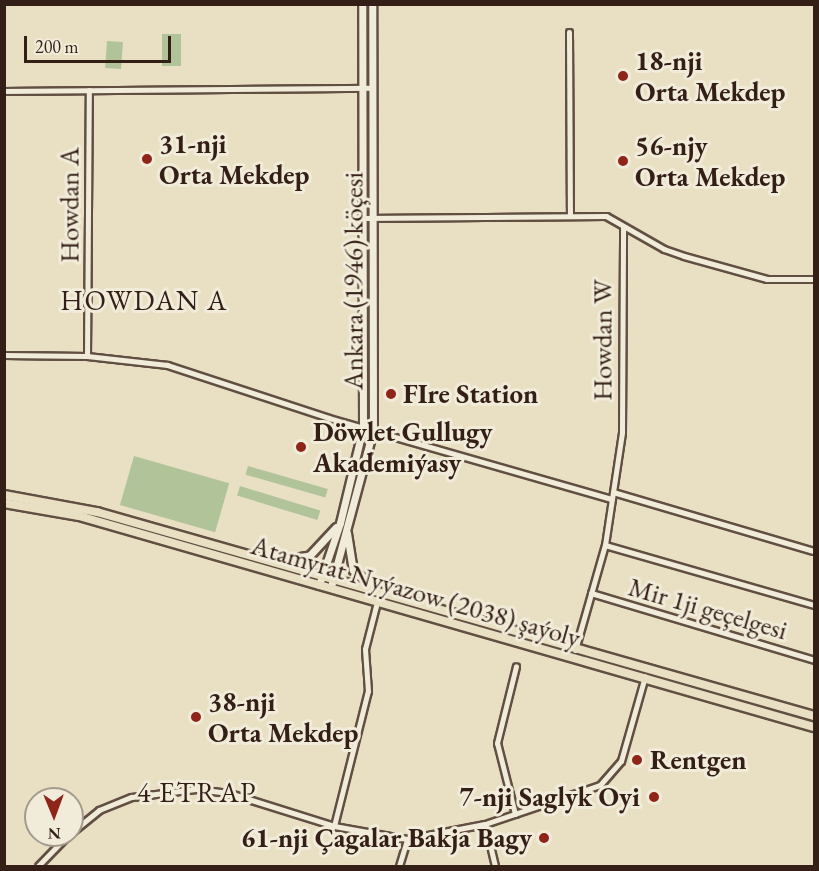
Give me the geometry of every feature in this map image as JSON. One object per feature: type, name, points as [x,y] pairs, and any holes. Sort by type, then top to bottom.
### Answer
[{"type":"main road","name":"Ankara (1946) köçesi","points":[[330,588],[363,427],[362,4]]},
{"type":"main road","name":"Ankara (1946) köçesi","points":[[320,580],[344,524],[373,430],[372,4]]},
{"type":"main road","name":"Atamyrat Nyýazow (2038) şaýoly","points":[[4,495],[90,510],[271,561],[320,580],[330,588],[378,597],[646,673],[814,716]]},
{"type":"main road","name":"Atamyrat Nyýazow (2038) şaýoly","points":[[4,503],[79,516],[320,580],[333,579],[378,597]]},
{"type":"main road","points":[[271,561],[310,555],[344,524]]},
{"type":"main road","points":[[344,524],[353,570],[378,597]]},
{"type":"main road","name":"Atamyrat Nyýazow (2038) şaýoly","points":[[646,673],[814,727]]},
{"type":"street","points":[[569,32],[570,216]]},
{"type":"street","points":[[4,91],[373,88]]},
{"type":"street","name":"Howdan A","points":[[87,356],[89,90]]},
{"type":"street","points":[[364,218],[606,216],[664,249],[730,269],[767,279],[814,279]]},
{"type":"street","name":"Howdan W","points":[[574,653],[605,545],[622,432],[623,227]]},
{"type":"street","points":[[4,355],[87,356],[167,365],[363,427],[612,499]]},
{"type":"street","points":[[613,492],[814,551]]},
{"type":"street","points":[[605,545],[814,605]]},
{"type":"street","name":"Mir 1ji geçelgesi","points":[[591,594],[814,660]]},
{"type":"street","points":[[334,826],[368,691],[364,650],[378,597]]},
{"type":"street","points":[[515,814],[497,743],[516,666]]},
{"type":"street","points":[[84,822],[99,810],[132,797],[201,789],[229,793],[334,826],[407,839],[485,824],[590,790],[609,776],[627,745],[646,673]]},
{"type":"street","points":[[485,824],[495,867]]},
{"type":"street","points":[[399,867],[407,839]]},
{"type":"street","points":[[38,867],[57,847]]},
{"type":"green space","points":[[162,34],[181,34],[181,66],[162,66]]},
{"type":"green space","points":[[107,41],[123,42],[121,69],[105,68]]},
{"type":"green space","points":[[134,456],[229,483],[215,532],[120,505]]},
{"type":"green space","points":[[248,466],[328,489],[325,498],[246,475]]},
{"type":"green space","points":[[240,486],[320,511],[317,520],[237,496]]},
{"type":"place","name":"18-nji Orta Mekdep","points":[[623,76]]},
{"type":"place","name":"31-nji Orta Mekdep","points":[[147,159]]},
{"type":"place","name":"56-njy Orta Mekdep","points":[[623,161]]},
{"type":"place","name":"FIre Station","points":[[391,394]]},
{"type":"place","name":"Döwlet Gullugy Akademiýasy","points":[[301,447]]},
{"type":"place","name":"38-nji Orta Mekdep","points":[[196,717]]},
{"type":"place","name":"Rentgen","points":[[637,760]]},
{"type":"place","name":"7-nji Saglyk Oyi","points":[[654,797]]},
{"type":"place","name":"61-nji Çagalar Bakja Bagy","points":[[544,838]]},
{"type":"district","name":"HOWDAN A","points":[[144,300]]},
{"type":"district","name":"4 ETRAP","points":[[197,792]]}]
